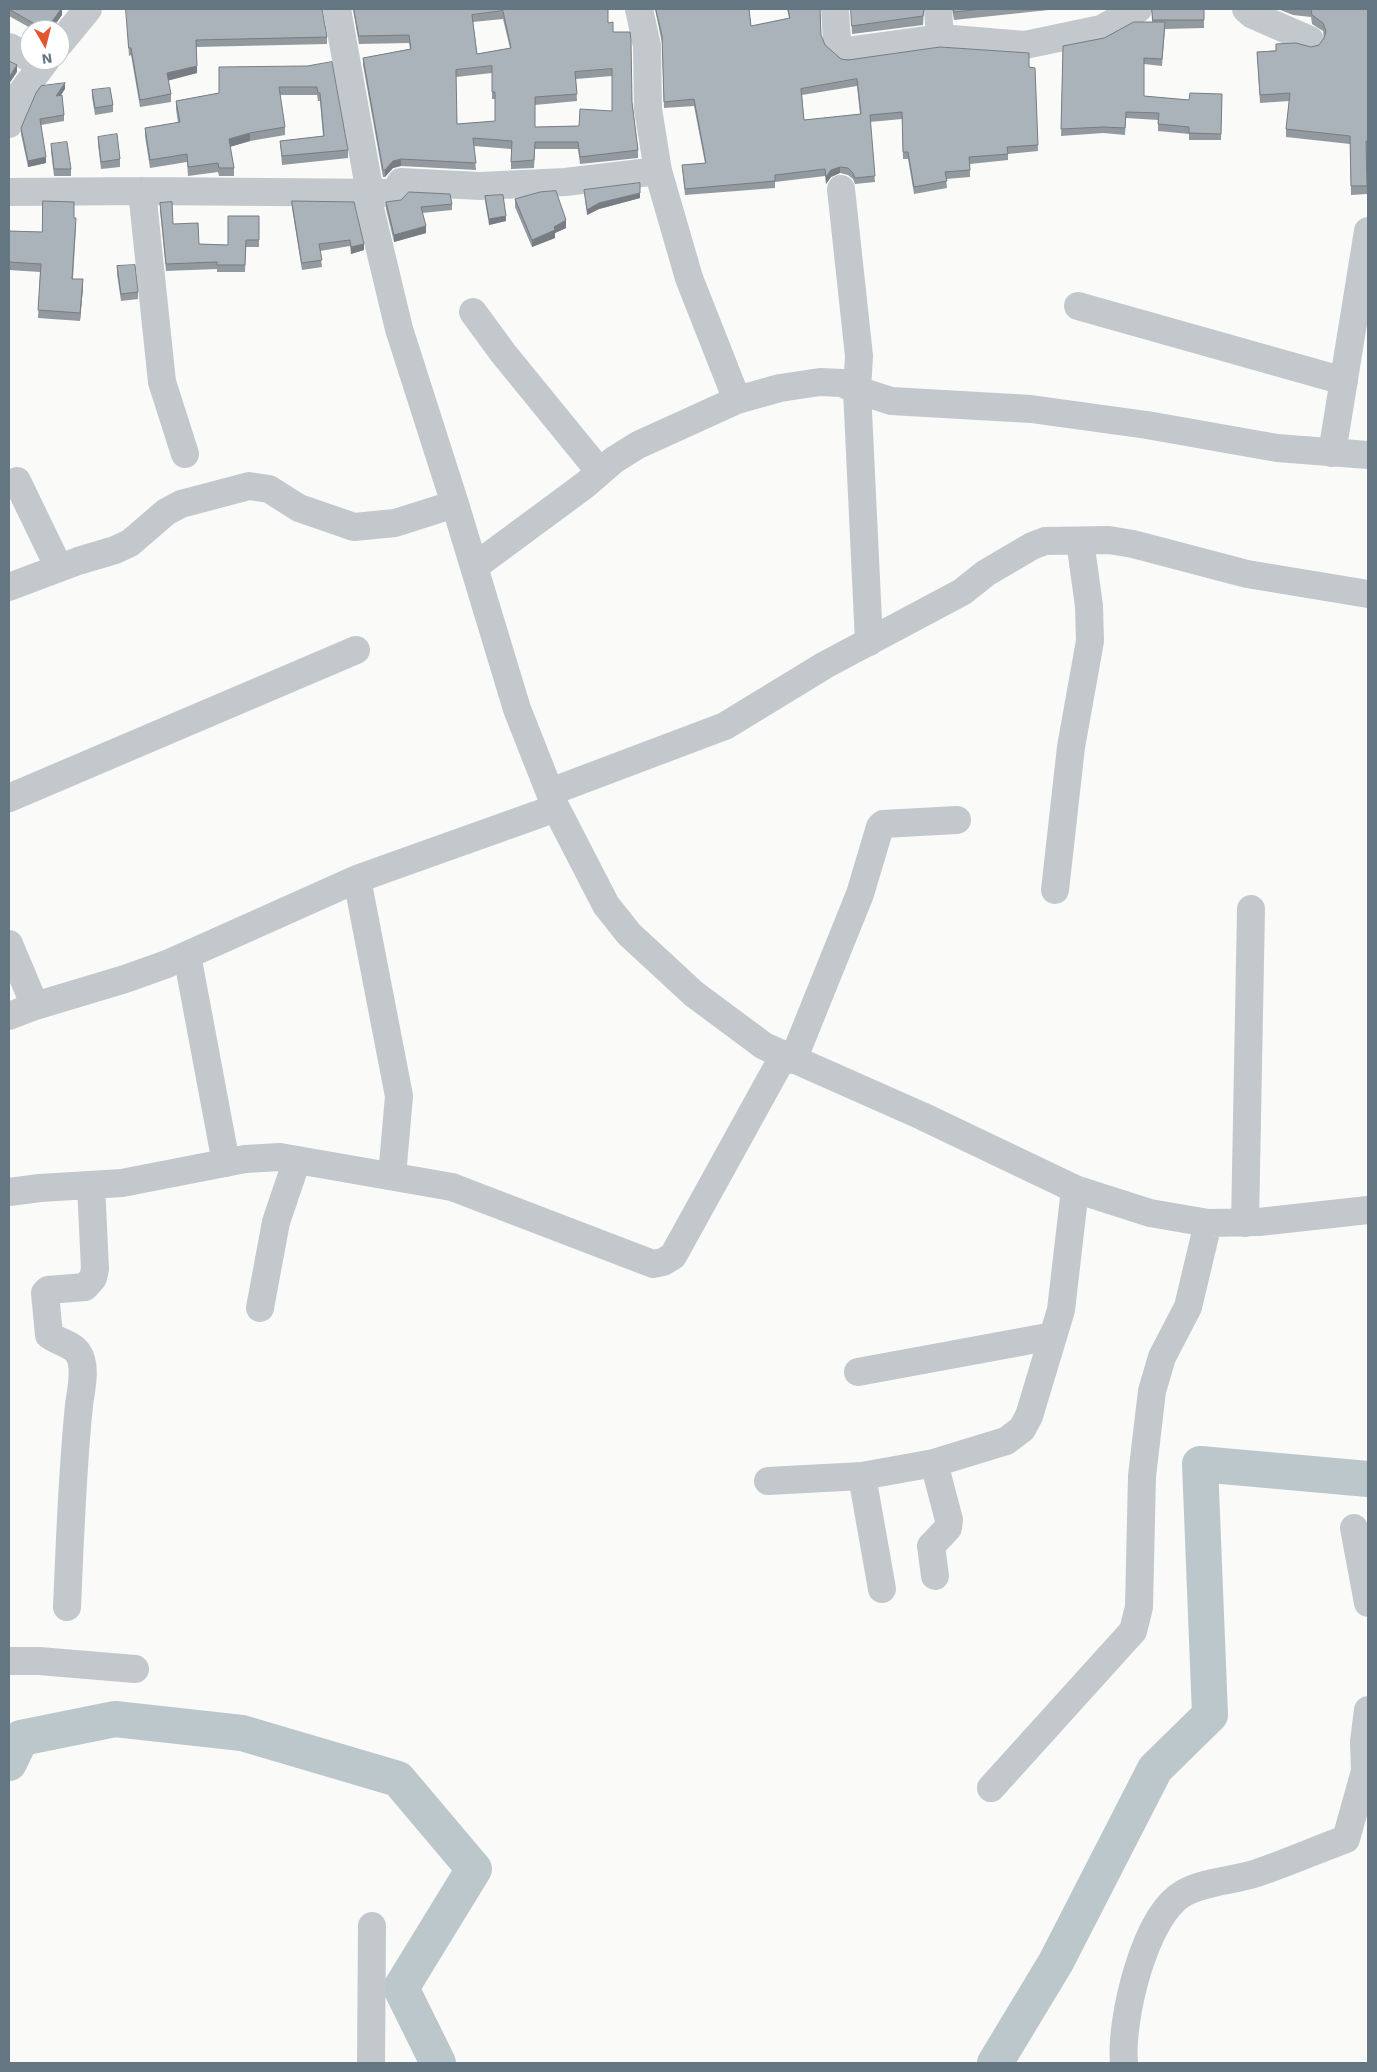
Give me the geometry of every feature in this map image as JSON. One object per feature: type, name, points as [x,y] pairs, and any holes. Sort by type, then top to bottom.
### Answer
[{"type":"street","points":[[70,31],[88,9]]},
{"type":"street","points":[[338,9],[370,194],[370,208],[399,329],[455,504],[517,709],[553,800],[606,905],[629,934],[694,994],[764,1046],[922,1116],[1076,1189],[1150,1214],[1208,1223],[1245,1223],[1368,1210]]},
{"type":"street","points":[[639,9],[647,46],[648,109],[658,171],[689,278],[737,400]]},
{"type":"street","points":[[835,9],[838,41],[846,52],[940,38],[1025,45],[1101,29],[1138,9]]},
{"type":"street","points":[[938,9],[940,38]]},
{"type":"street","points":[[1246,9],[1310,40]]},
{"type":"street","points":[[9,124],[33,70]]},
{"type":"street","points":[[9,192],[142,191],[370,194],[394,193],[401,182],[480,186],[564,182],[658,171]]},
{"type":"street","points":[[841,189],[859,356],[857,390],[869,642]]},
{"type":"street","points":[[142,191],[162,382],[185,454]]},
{"type":"street","points":[[1332,453],[1368,231]]},
{"type":"street","points":[[1078,306],[1344,380]]},
{"type":"street","points":[[473,312],[503,353],[600,472]]},
{"type":"street","points":[[474,567],[614,460],[638,445],[737,400],[780,388],[820,382],[842,383],[891,402],[1031,409],[1147,425],[1277,448],[1368,455]]},
{"type":"street","points":[[17,481],[59,568]]},
{"type":"street","points":[[9,587],[115,550],[130,542],[166,512],[180,504],[249,486],[268,489],[299,508],[354,527],[395,523],[455,504]]},
{"type":"street","points":[[9,1016],[35,1006],[125,979],[187,955],[358,879],[553,800],[725,726],[825,665],[962,592],[986,572],[1032,546],[1045,541],[1109,540],[1133,544],[1247,574],[1368,594]]},
{"type":"street","points":[[1055,890],[1071,747],[1090,641],[1089,606],[1080,541]]},
{"type":"street","points":[[9,798],[356,650]]},
{"type":"street","points":[[9,1192],[40,1188],[122,1184],[245,1159],[280,1157],[452,1186],[653,1264],[663,1262],[673,1256],[788,1057],[860,894],[880,827],[883,824],[957,820]]},
{"type":"street","points":[[358,879],[400,1096],[392,1176]]},
{"type":"street","points":[[1245,1223],[1251,909]]},
{"type":"street","points":[[9,944],[35,1006]]},
{"type":"street","points":[[187,955],[226,1163]]},
{"type":"street","points":[[260,1308],[276,1222],[297,1160]]},
{"type":"street","points":[[67,1607],[73,1462],[82,1370],[79,1353],[73,1347],[56,1341],[49,1335],[45,1293],[51,1289],[85,1287],[93,1278],[95,1269],[90,1185]]},
{"type":"street","points":[[768,1481],[862,1476],[934,1463],[1006,1441],[1022,1429],[1029,1416],[1061,1310],[1076,1189]]},
{"type":"street","points":[[992,1788],[1132,1631],[1140,1607],[1142,1476],[1152,1391],[1162,1357],[1188,1307],[1208,1223]]},
{"type":"street","points":[[858,1372],[1054,1336]]},
{"type":"street","points":[[934,1463],[949,1520],[948,1528],[931,1546],[935,1576]]},
{"type":"street","points":[[862,1476],[882,1589]]},
{"type":"street","points":[[1354,1528],[1368,1603]]},
{"type":"street","points":[[9,1661],[39,1661],[135,1670]]},
{"type":"street","points":[[1124,2063],[1122,2048],[1130,1995],[1151,1932],[1170,1904],[1182,1894],[1195,1888],[1256,1874],[1346,1839],[1364,1790],[1364,1742],[1368,1710]]},
{"type":"street","points":[[371,2063],[372,1926]]},
{"type":"building","points":[[9,9],[61,9],[53,20],[28,20]]},
{"type":"building","points":[[126,9],[322,9],[327,37],[196,40],[197,66],[167,73],[171,94],[140,100],[131,48],[129,48]]},
{"type":"building","points":[[354,9],[608,9],[608,23],[613,22],[613,32],[630,32],[632,102],[638,150],[580,157],[578,142],[535,142],[534,160],[511,162],[512,141],[473,138],[476,163],[401,159],[393,161],[383,170],[363,58],[411,49],[409,35],[359,36]],"holes":[[[503,11],[511,48],[477,54],[472,15]],[[492,66],[492,92],[495,92],[495,121],[457,124],[456,70]],[[612,69],[612,111],[580,109],[579,126],[535,127],[535,97],[577,94],[575,72]]]},
{"type":"building","points":[[656,9],[749,9],[751,26],[790,18],[788,9],[820,9],[821,35],[825,45],[841,59],[848,60],[940,47],[1029,53],[1029,67],[1035,68],[1038,145],[1007,147],[1008,154],[969,157],[970,170],[945,172],[947,181],[914,187],[908,152],[903,152],[902,112],[870,115],[875,176],[855,178],[848,168],[840,167],[831,170],[826,177],[825,169],[775,175],[775,181],[685,189],[682,165],[706,163],[694,99],[664,102],[662,36]],"holes":[[[857,79],[861,114],[804,120],[801,89]]]},
{"type":"building","points":[[851,9],[924,9],[923,16],[852,26]]},
{"type":"building","points":[[954,9],[983,9],[954,12]]},
{"type":"building","points":[[1152,9],[1204,9],[1204,20],[1153,20]]},
{"type":"building","points":[[1311,9],[1368,9],[1367,186],[1351,186],[1350,136],[1286,129],[1290,93],[1260,95],[1257,52],[1276,51],[1276,44],[1296,43],[1311,47],[1319,45],[1324,38],[1326,31],[1323,23],[1312,15]]},
{"type":"building","points":[[1134,22],[1165,22],[1162,59],[1144,58],[1144,96],[1189,100],[1190,93],[1222,94],[1221,134],[1189,133],[1189,127],[1158,124],[1159,113],[1126,112],[1125,128],[1061,129],[1063,46],[1104,38]]},
{"type":"building","points":[[9,61],[17,65],[9,77]]},
{"type":"building","points":[[332,62],[348,150],[282,156],[280,141],[324,136],[320,93],[318,93],[317,87],[279,87],[285,127],[229,139],[234,168],[219,168],[218,163],[188,167],[187,154],[150,160],[145,128],[180,122],[176,101],[219,93],[219,67],[307,66]]},
{"type":"building","points":[[65,83],[56,96],[62,95],[64,115],[40,119],[46,157],[28,161],[21,128],[36,93],[41,86]]},
{"type":"building","points":[[110,88],[113,105],[95,108],[92,90]]},
{"type":"building","points":[[117,134],[120,159],[101,162],[98,137]]},
{"type":"building","points":[[67,142],[71,169],[54,169],[51,144]]},
{"type":"building","points":[[640,183],[640,193],[599,203],[587,210],[584,190]]},
{"type":"building","points":[[556,191],[566,220],[554,227],[555,230],[532,240],[515,199],[540,192]]},
{"type":"building","points":[[409,192],[450,194],[452,204],[421,207],[426,226],[394,235],[386,202],[401,200]]},
{"type":"building","points":[[503,195],[506,216],[489,219],[485,196]]},
{"type":"building","points":[[43,201],[74,202],[74,218],[76,218],[72,279],[83,279],[80,313],[38,310],[41,264],[9,262],[9,231],[42,232]]},
{"type":"building","points":[[292,201],[354,202],[364,244],[351,247],[350,240],[319,244],[322,260],[302,263]]},
{"type":"building","points":[[172,202],[173,224],[198,223],[199,244],[228,245],[228,216],[259,216],[259,240],[246,240],[245,265],[217,265],[217,262],[166,264],[160,203]]},
{"type":"building","points":[[135,265],[138,292],[121,294],[117,266]]},
{"type":"waterway","points":[[995,2063],[1056,1962],[1155,1769],[1210,1715],[1200,1464],[1368,1479]]},
{"type":"waterway","points":[[9,1763],[21,1738],[115,1719],[242,1733],[398,1779],[474,1869],[401,1988],[438,2063]]}]
